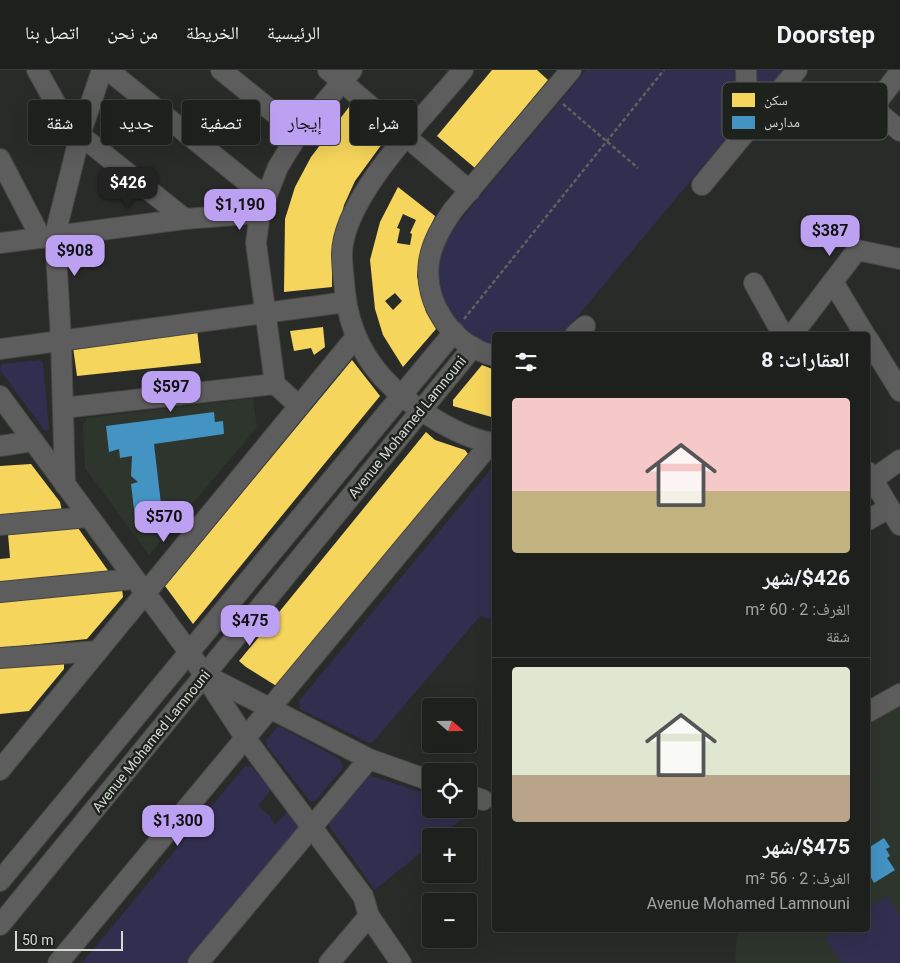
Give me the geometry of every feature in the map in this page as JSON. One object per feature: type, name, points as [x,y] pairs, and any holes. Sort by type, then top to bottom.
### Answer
[{"type":"street","points":[[37,70],[54,100]]},
{"type":"street","points":[[91,102],[102,70]]},
{"type":"street","points":[[108,70],[253,187],[266,194]]},
{"type":"street","points":[[220,70],[270,110]]},
{"type":"street","points":[[417,126],[464,70]]},
{"type":"street","points":[[492,355],[473,348],[460,340],[441,318],[430,291],[429,262],[437,234],[470,191],[571,70]]},
{"type":"street","points":[[888,87],[900,72]]},
{"type":"street","points":[[322,100],[341,74],[368,100]]},
{"type":"street","points":[[888,121],[900,131]]},
{"type":"street","points":[[702,185],[740,140]]},
{"type":"street","points":[[91,144],[185,219]]},
{"type":"street","points":[[65,485],[61,340],[48,236],[77,145]]},
{"type":"street","points":[[292,145],[278,167],[266,194],[260,213],[256,243],[275,384],[300,406]]},
{"type":"street","points":[[401,145],[360,199],[348,227],[342,253],[346,302],[355,338],[382,378],[401,396],[421,411],[448,427],[492,443]]},
{"type":"street","points":[[415,145],[470,191]]},
{"type":"street","points":[[0,159],[48,236]]},
{"type":"street","points":[[0,243],[185,219],[260,213]]},
{"type":"street","points":[[794,332],[857,250],[897,262]]},
{"type":"street","points":[[832,282],[863,332]]},
{"type":"street","points":[[754,283],[781,332]]},
{"type":"street","points":[[0,349],[346,302]]},
{"type":"street","name":"Avenue Mohamed Lamnouni","points":[[0,881],[454,332]]},
{"type":"street","points":[[0,770],[98,651],[139,587],[300,406],[355,338]]},
{"type":"street","points":[[870,342],[900,391]]},
{"type":"street","name":"Avenue Mohamed Lamnouni","points":[[0,925],[473,348]]},
{"type":"street","points":[[63,408],[275,384]]},
{"type":"street","points":[[0,396],[139,587],[189,652],[246,739],[313,826],[363,896],[369,916],[401,963]]},
{"type":"street","points":[[0,446],[33,441]]},
{"type":"street","points":[[58,963],[492,444]]},
{"type":"street","points":[[900,460],[870,476],[900,525]]},
{"type":"street","points":[[870,519],[889,508]]},
{"type":"street","points":[[0,525],[88,517]]},
{"type":"street","points":[[0,592],[139,587]]},
{"type":"street","points":[[0,658],[98,651]]},
{"type":"street","points":[[205,675],[370,759],[422,778]]},
{"type":"street","points":[[870,711],[900,694]]},
{"type":"street","points":[[198,963],[370,759]]},
{"type":"street","points":[[329,963],[369,916]]},
{"type":"path","points":[[454,332],[664,70]]},
{"type":"path","points":[[551,93],[638,168]]},
{"type":"shaded area","points":[[586,70],[783,70],[773,82],[722,82],[722,140],[725,140],[573,322],[562,332],[492,332],[492,346],[462,331],[446,311],[438,286],[438,260],[447,236]]},
{"type":"shaded area","points":[[40,360],[43,362],[49,430],[45,431],[0,370],[1,364]]},
{"type":"shaded area","points":[[253,398],[257,427],[149,555],[85,468],[83,425],[87,418]]},
{"type":"shaded area","points":[[492,468],[492,620],[480,616],[373,742],[369,743],[300,709],[299,701]]},
{"type":"shaded area","points":[[900,701],[900,963],[735,963],[737,932],[870,932],[870,719]]},
{"type":"shaded area","points":[[277,727],[340,759],[343,768],[314,802],[310,801],[267,746],[266,741]]},
{"type":"shaded area","points":[[245,766],[252,767],[271,790],[258,806],[270,816],[275,825],[287,812],[298,825],[298,831],[186,963],[82,963]]},
{"type":"shaded area","points":[[368,775],[422,792],[422,818],[463,818],[451,828],[422,828],[422,851],[375,890],[329,826],[328,821]]},
{"type":"shaded area","points":[[887,896],[900,916],[900,963],[842,963],[825,938],[834,932],[870,932],[870,908]]},
{"type":"building: سكن","points":[[492,70],[537,70],[548,80],[475,168],[437,136]]},
{"type":"building: سكن","points":[[350,106],[350,145],[381,145],[355,181],[344,205],[332,258],[332,287],[284,292],[285,219],[295,187],[311,157],[320,145],[340,145],[340,119]]},
{"type":"building: سكن","points":[[398,187],[435,216],[421,249],[417,276],[426,312],[436,329],[403,367],[383,335],[375,309],[370,260],[380,222]],"holes":[[[403,214],[416,220],[410,233],[412,234],[410,245],[397,243],[400,229],[397,228]],[[395,293],[402,301],[393,310],[385,301]]]},
{"type":"building: سكن","points":[[323,327],[325,347],[314,355],[311,348],[294,351],[290,331]]},
{"type":"building: سكن","points":[[197,330],[201,363],[77,376],[73,347]]},
{"type":"building: سكن","points":[[352,360],[380,396],[193,624],[165,586]]},
{"type":"building: سكن","points":[[482,365],[492,369],[492,417],[453,406],[453,400]]},
{"type":"building: سكن","points":[[426,432],[435,440],[465,450],[468,454],[278,687],[246,667],[239,661]]},
{"type":"building: سكن","points":[[31,464],[60,502],[62,511],[0,517],[0,466]]},
{"type":"building: سكن","points":[[78,528],[109,572],[0,584],[0,559],[10,558],[8,534]]},
{"type":"building: سكن","points":[[122,589],[123,597],[87,639],[0,648],[0,602]]},
{"type":"building: سكن","points":[[64,660],[64,669],[29,711],[0,714],[0,666]]},
{"type":"building: مدارس","points":[[214,412],[215,422],[223,421],[224,434],[154,444],[161,504],[165,504],[166,517],[159,518],[155,525],[145,527],[140,516],[135,518],[131,484],[138,482],[131,476],[132,456],[120,458],[119,449],[109,452],[106,426]]},
{"type":"building: مدارس","points":[[884,838],[890,847],[886,849],[890,856],[887,858],[895,870],[874,883],[870,876],[870,847]]}]
